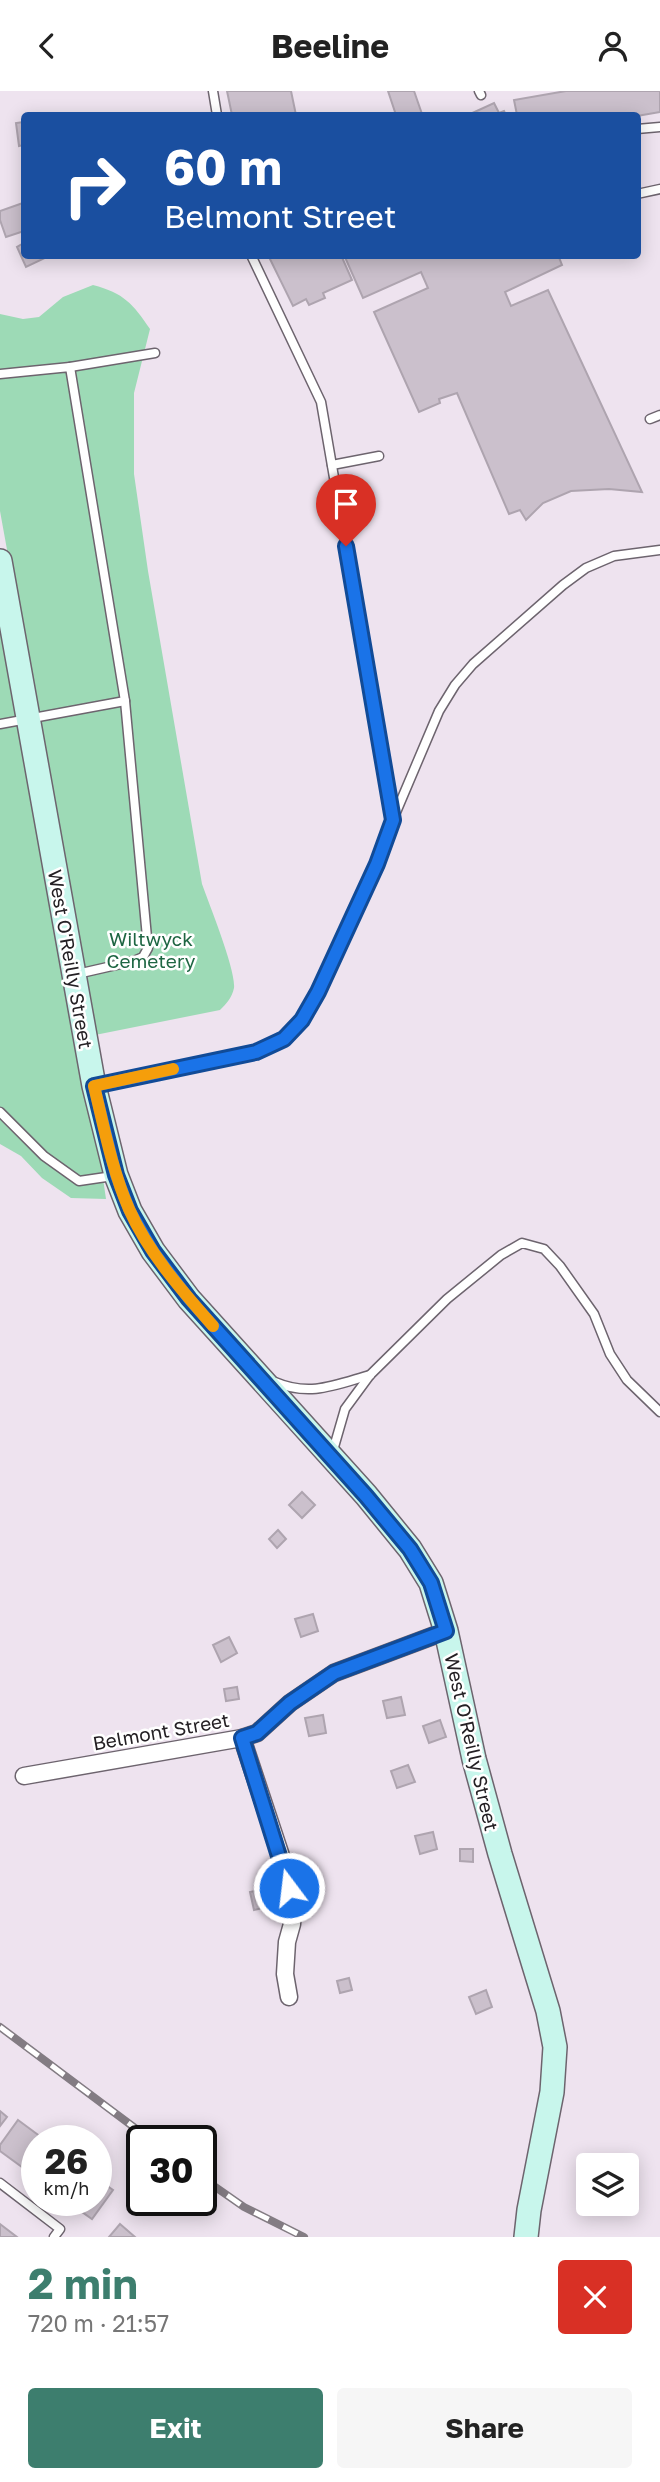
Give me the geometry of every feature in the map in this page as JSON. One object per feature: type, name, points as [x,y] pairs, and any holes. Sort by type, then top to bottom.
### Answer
[{"type":"street","name":"West O'Reilly Street","points":[[0,561],[94,1086],[116,1175],[130,1211],[153,1251],[189,1299],[410,1549],[431,1583],[446,1631],[474,1759],[548,2011],[555,2047],[552,2092],[526,2237]]},
{"type":"street","name":"Belmont Street","points":[[23,1776],[242,1738],[257,1733],[290,1703],[334,1673],[446,1631]]},
{"type":"street","points":[[242,1738],[286,1871],[293,1905],[285,1974],[289,1997]]},
{"type":"lane","points":[[213,91],[216,112]]},
{"type":"lane","points":[[641,129],[660,127]]},
{"type":"lane","points":[[641,193],[660,189]]},
{"type":"lane","points":[[253,259],[321,402],[393,820]]},
{"type":"lane","points":[[0,374],[70,367],[155,353]]},
{"type":"lane","points":[[70,367],[125,701],[148,948],[143,957],[134,961],[74,975]]},
{"type":"lane","points":[[650,419],[660,415]]},
{"type":"lane","points":[[332,465],[379,456]]},
{"type":"lane","points":[[94,1086],[256,1052],[284,1039],[302,1020],[318,992],[377,864],[439,711],[455,685],[473,664],[525,617],[586,568],[614,556],[660,549]]},
{"type":"lane","points":[[0,724],[125,701]]},
{"type":"lane","points":[[0,1112],[44,1156],[79,1181],[116,1175]]},
{"type":"lane","points":[[331,1457],[345,1409],[370,1375],[447,1299],[501,1255],[522,1243],[544,1249],[560,1266],[594,1314],[610,1354],[627,1380],[660,1412]]},
{"type":"lane","points":[[256,1374],[288,1388],[317,1391],[370,1375]]},
{"type":"lane","points":[[0,2183],[60,2229],[54,2237]]},
{"type":"green space","name":"Wiltwyck Cemetery","points":[[93,285],[113,292],[127,301],[150,329],[134,393],[134,474],[202,884],[227,952],[234,988],[227,1003],[220,1010],[95,1035],[0,511],[0,314],[23,319],[39,317],[63,297]]},
{"type":"green space","name":"Wiltwyck Cemetery","points":[[0,629],[106,1199],[71,1198],[42,1178],[21,1156],[0,1144]]},
{"type":"building","points":[[227,91],[291,91],[295,112],[231,112]]},
{"type":"building","points":[[388,91],[414,91],[421,112],[395,112]]},
{"type":"building","points":[[566,91],[660,91],[660,112],[641,115],[641,112],[516,112],[514,100]]},
{"type":"building","points":[[494,103],[498,112],[474,112]]},
{"type":"building","points":[[21,122],[19,146],[16,123]]},
{"type":"building","points":[[21,204],[21,232],[6,237],[0,211]]},
{"type":"building","points":[[22,259],[43,259],[26,267]]},
{"type":"building","points":[[270,259],[343,259],[352,280],[323,293],[325,298],[309,305],[306,299],[293,306]]},
{"type":"building","points":[[346,259],[560,259],[562,265],[505,292],[511,306],[548,290],[642,492],[609,489],[571,491],[543,503],[526,520],[520,510],[509,514],[457,393],[439,399],[440,403],[419,412],[374,312],[428,288],[421,272],[363,298]]},
{"type":"building","points":[[302,1492],[315,1505],[302,1518],[289,1505]]},
{"type":"building","points":[[278,1530],[286,1539],[277,1548],[269,1539]]},
{"type":"building","points":[[313,1614],[318,1631],[301,1637],[295,1619]]},
{"type":"building","points":[[229,1637],[237,1653],[221,1662],[213,1645]]},
{"type":"building","points":[[237,1687],[239,1699],[226,1701],[224,1689]]},
{"type":"building","points":[[401,1697],[405,1715],[387,1718],[383,1701]]},
{"type":"building","points":[[323,1715],[326,1733],[309,1736],[305,1718]]},
{"type":"building","points":[[440,1720],[446,1737],[429,1743],[423,1726]]},
{"type":"building","points":[[408,1765],[415,1782],[397,1788],[391,1771]]},
{"type":"building","points":[[433,1832],[437,1849],[420,1854],[415,1836]]},
{"type":"building","points":[[460,1849],[473,1849],[473,1862],[460,1861]]},
{"type":"building","points":[[268,1888],[272,1906],[254,1910],[250,1892]]},
{"type":"building","points":[[349,1978],[352,1990],[340,1993],[337,1981]]},
{"type":"building","points":[[486,1990],[492,2007],[476,2014],[469,1997]]},
{"type":"building","points":[[0,2111],[7,2117],[0,2126]]},
{"type":"building","points":[[18,2120],[25,2125],[21,2125],[21,2166],[0,2151],[0,2145]]},
{"type":"building","points":[[0,2224],[17,2237],[0,2237]]},
{"type":"building","points":[[120,2224],[135,2237],[109,2237]]},
{"type":"railway","points":[[0,2027],[131,2125]]},
{"type":"railway","points":[[217,2188],[244,2207],[304,2237]]},
{"type":"slow traffic","points":[[173,1069],[94,1086],[116,1175],[130,1211],[153,1251],[213,1326]]},
{"type":"route","points":[[289,1888],[286,1871],[242,1738],[257,1733],[290,1703],[334,1673],[446,1631],[431,1583],[410,1549],[366,1496],[189,1299],[153,1251],[130,1211],[116,1175],[94,1086],[256,1052],[273,1046],[284,1039],[302,1020],[318,992],[377,864],[393,820],[346,546]]}]
